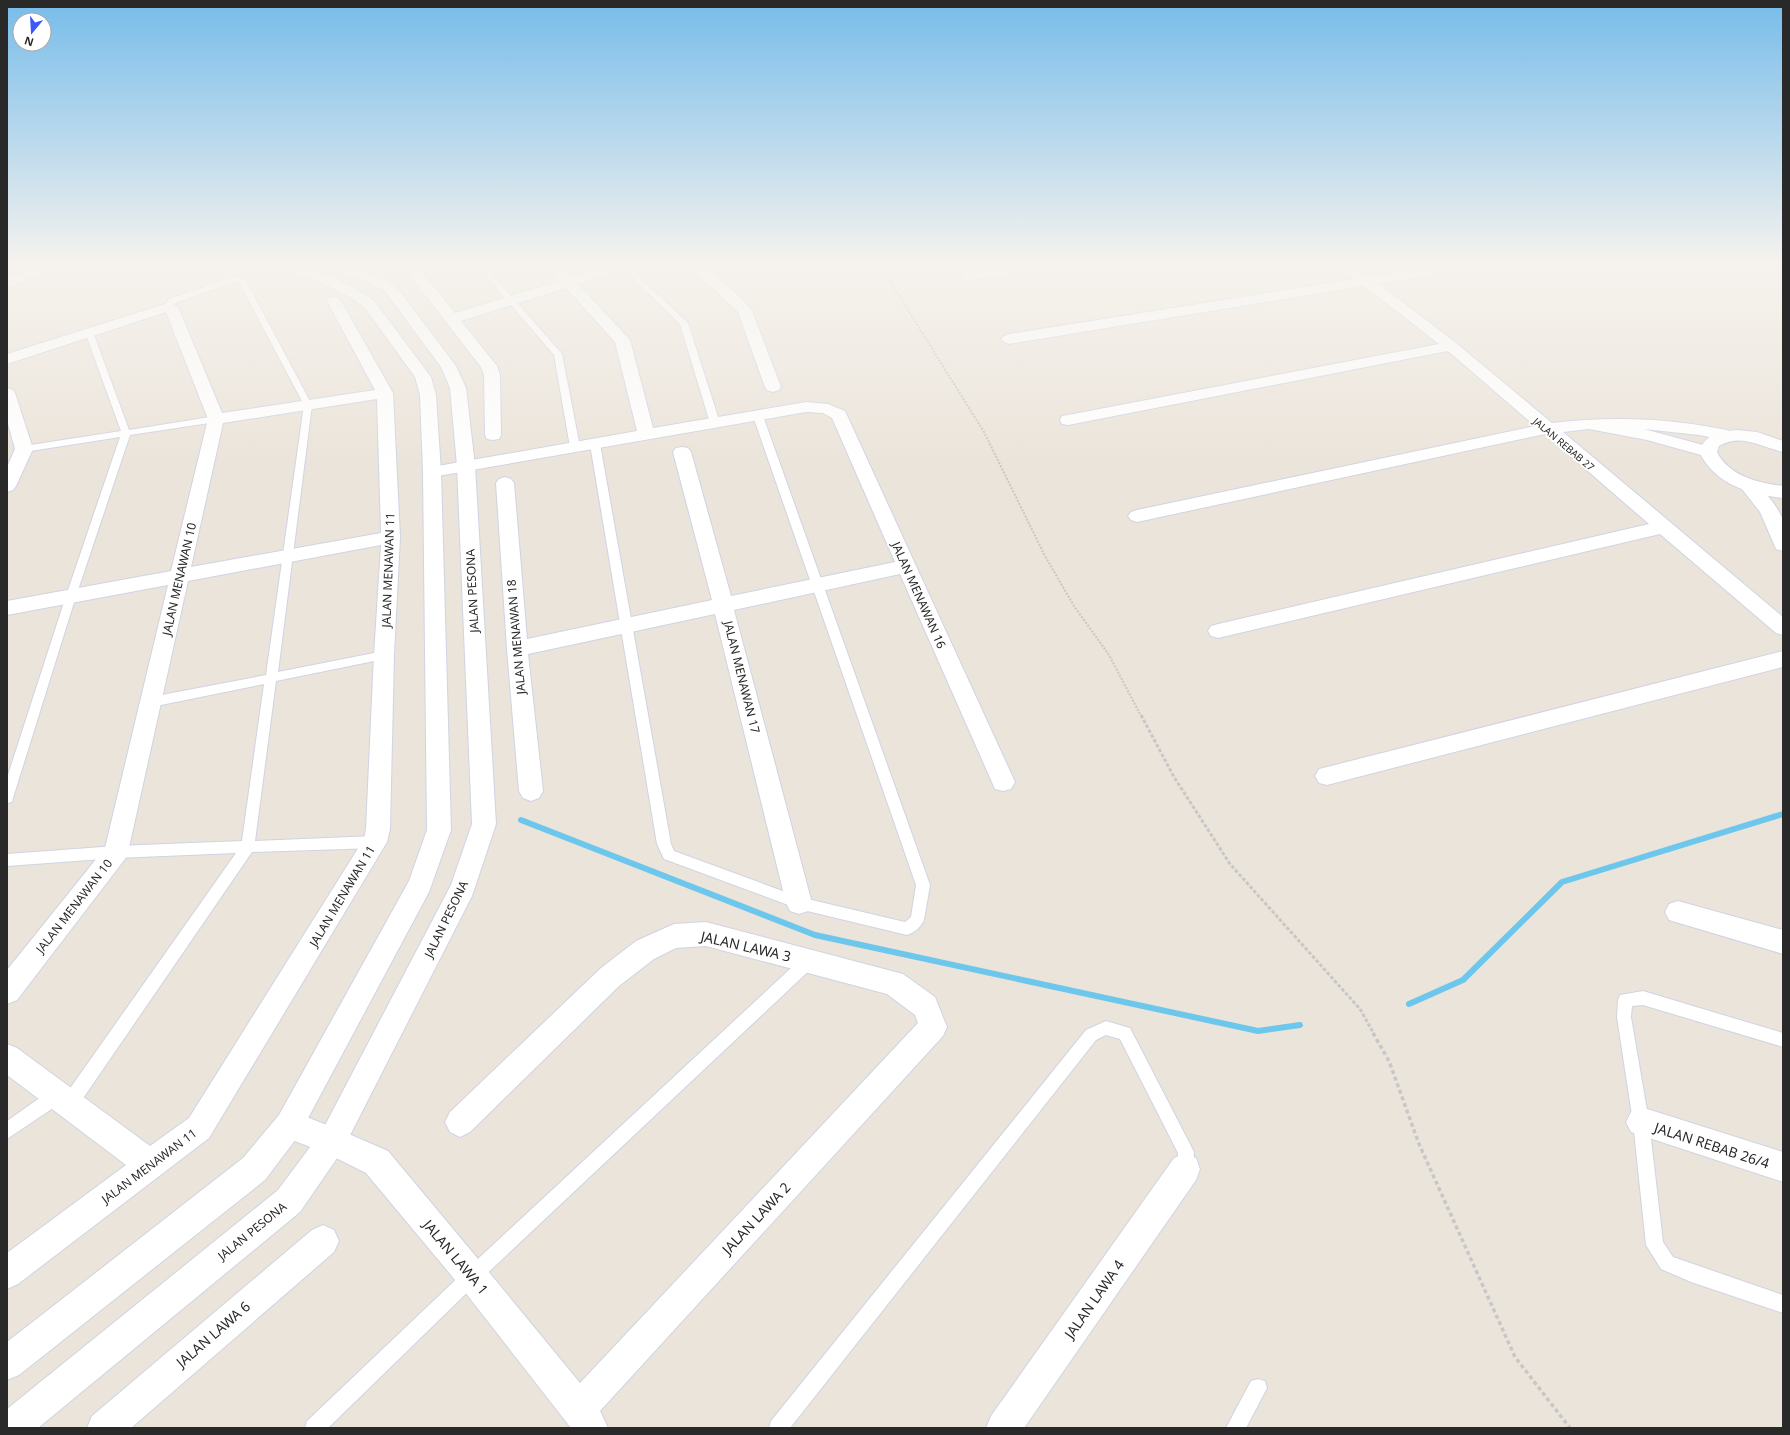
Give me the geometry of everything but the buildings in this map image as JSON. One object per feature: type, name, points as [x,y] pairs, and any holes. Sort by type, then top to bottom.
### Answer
[{"type":"street","points":[[7,359],[95,330]]},
{"type":"street","points":[[181,330],[216,419],[385,393]]},
{"type":"street","name":"JALAN MENAWAN 11","points":[[7,1273],[199,1128],[375,842],[378,829],[384,655],[391,537],[385,393],[350,330]]},
{"type":"street","points":[[7,1363],[254,1168],[289,1125],[420,884],[439,830],[432,472],[428,395],[423,377],[388,330]]},
{"type":"street","name":"JALAN PESONA","points":[[11,1428],[289,1201],[332,1141],[463,888],[484,824],[466,466],[458,388],[451,370],[421,330]]},
{"type":"street","points":[[460,330],[491,370],[493,435]]},
{"type":"street","points":[[613,330],[624,344],[646,435]]},
{"type":"street","points":[[752,330],[773,387]]},
{"type":"street","points":[[1009,339],[1064,330]]},
{"type":"street","name":"JALAN REBAB 27","points":[[1430,330],[1451,346],[1783,628]]},
{"type":"street","points":[[1068,420],[1451,346]]},
{"type":"street","points":[[7,393],[24,448],[7,486]]},
{"type":"street","name":"JALAN MENAWAN 16","points":[[758,416],[806,407],[821,407],[832,410],[839,415],[1003,782]]},
{"type":"street","points":[[432,472],[758,416]]},
{"type":"street","name":"JALAN MENAWAN 10","points":[[7,991],[116,852],[216,419]]},
{"type":"street","points":[[1589,424],[1649,435],[1708,452]]},
{"type":"street","points":[[1137,516],[1546,428],[1589,424],[1644,424],[1699,430],[1729,436],[1759,438],[1783,447]]},
{"type":"street","points":[[1729,436],[1722,437],[1711,443],[1708,452],[1710,457],[1720,468],[1732,477],[1747,484],[1767,490],[1783,492]]},
{"type":"street","name":"JALAN MENAWAN 17","points":[[682,452],[723,605],[799,903]]},
{"type":"street","name":"JALAN MENAWAN 18","points":[[505,483],[516,649],[531,791]]},
{"type":"street","points":[[1747,484],[1766,506],[1781,537]]},
{"type":"street","points":[[1781,537],[1778,518],[1783,503]]},
{"type":"street","points":[[1218,631],[1663,527]]},
{"type":"street","points":[[7,608],[391,537]]},
{"type":"street","points":[[516,649],[906,566]]},
{"type":"street","points":[[1327,776],[1783,659]]},
{"type":"street","points":[[1678,912],[1783,942]]},
{"type":"street","name":"JALAN LAWA 3","points":[[460,1122],[610,977],[645,950],[674,936],[706,934],[894,983],[925,1006],[933,1027]]},
{"type":"street","name":"JALAN LAWA 2","points":[[585,1418],[933,1027]]},
{"type":"street","points":[[7,1058],[151,1165]]},
{"type":"street","name":"JALAN REBAB 26/4","points":[[1641,1122],[1783,1167]]},
{"type":"street","name":"JALAN LAWA 1","points":[[289,1125],[332,1141],[377,1162],[472,1276],[585,1418]]},
{"type":"street","name":"JALAN LAWA 4","points":[[1003,1428],[1185,1169]]},
{"type":"street","name":"JALAN LAWA 6","points":[[104,1428],[323,1241]]},
{"type":"lane","points":[[7,1131],[63,1100],[248,847],[308,405],[268,330]]},
{"type":"lane","points":[[537,330],[554,349],[560,359],[574,448]]},
{"type":"lane","points":[[686,330],[715,423]]},
{"type":"lane","points":[[7,798],[71,596],[126,433],[89,332]]},
{"type":"lane","points":[[595,444],[664,844],[669,855],[799,903],[907,928],[917,920],[923,885],[758,416]]},
{"type":"lane","points":[[24,448],[216,419]]},
{"type":"lane","points":[[151,702],[384,655]]},
{"type":"lane","points":[[7,860],[116,852],[375,842]]},
{"type":"lane","points":[[314,1428],[472,1276],[809,961]]},
{"type":"lane","points":[[1783,1040],[1643,998],[1625,1000],[1624,1018],[1641,1122],[1656,1245],[1667,1263],[1691,1273],[1783,1304]]},
{"type":"lane","points":[[778,1428],[1091,1035],[1106,1028],[1125,1033],[1186,1152],[1185,1169]]},
{"type":"lane","points":[[1235,1428],[1258,1388]]},
{"type":"path","points":[[920,330],[984,432],[1045,556],[1074,606],[1109,655],[1174,777],[1230,864],[1360,1009],[1390,1061],[1418,1144],[1515,1357],[1570,1428]]},
{"type":"waterway","points":[[1409,1004],[1463,980],[1562,882],[1783,814]]},
{"type":"waterway","points":[[521,820],[815,935],[1258,1031],[1300,1025]]}]
